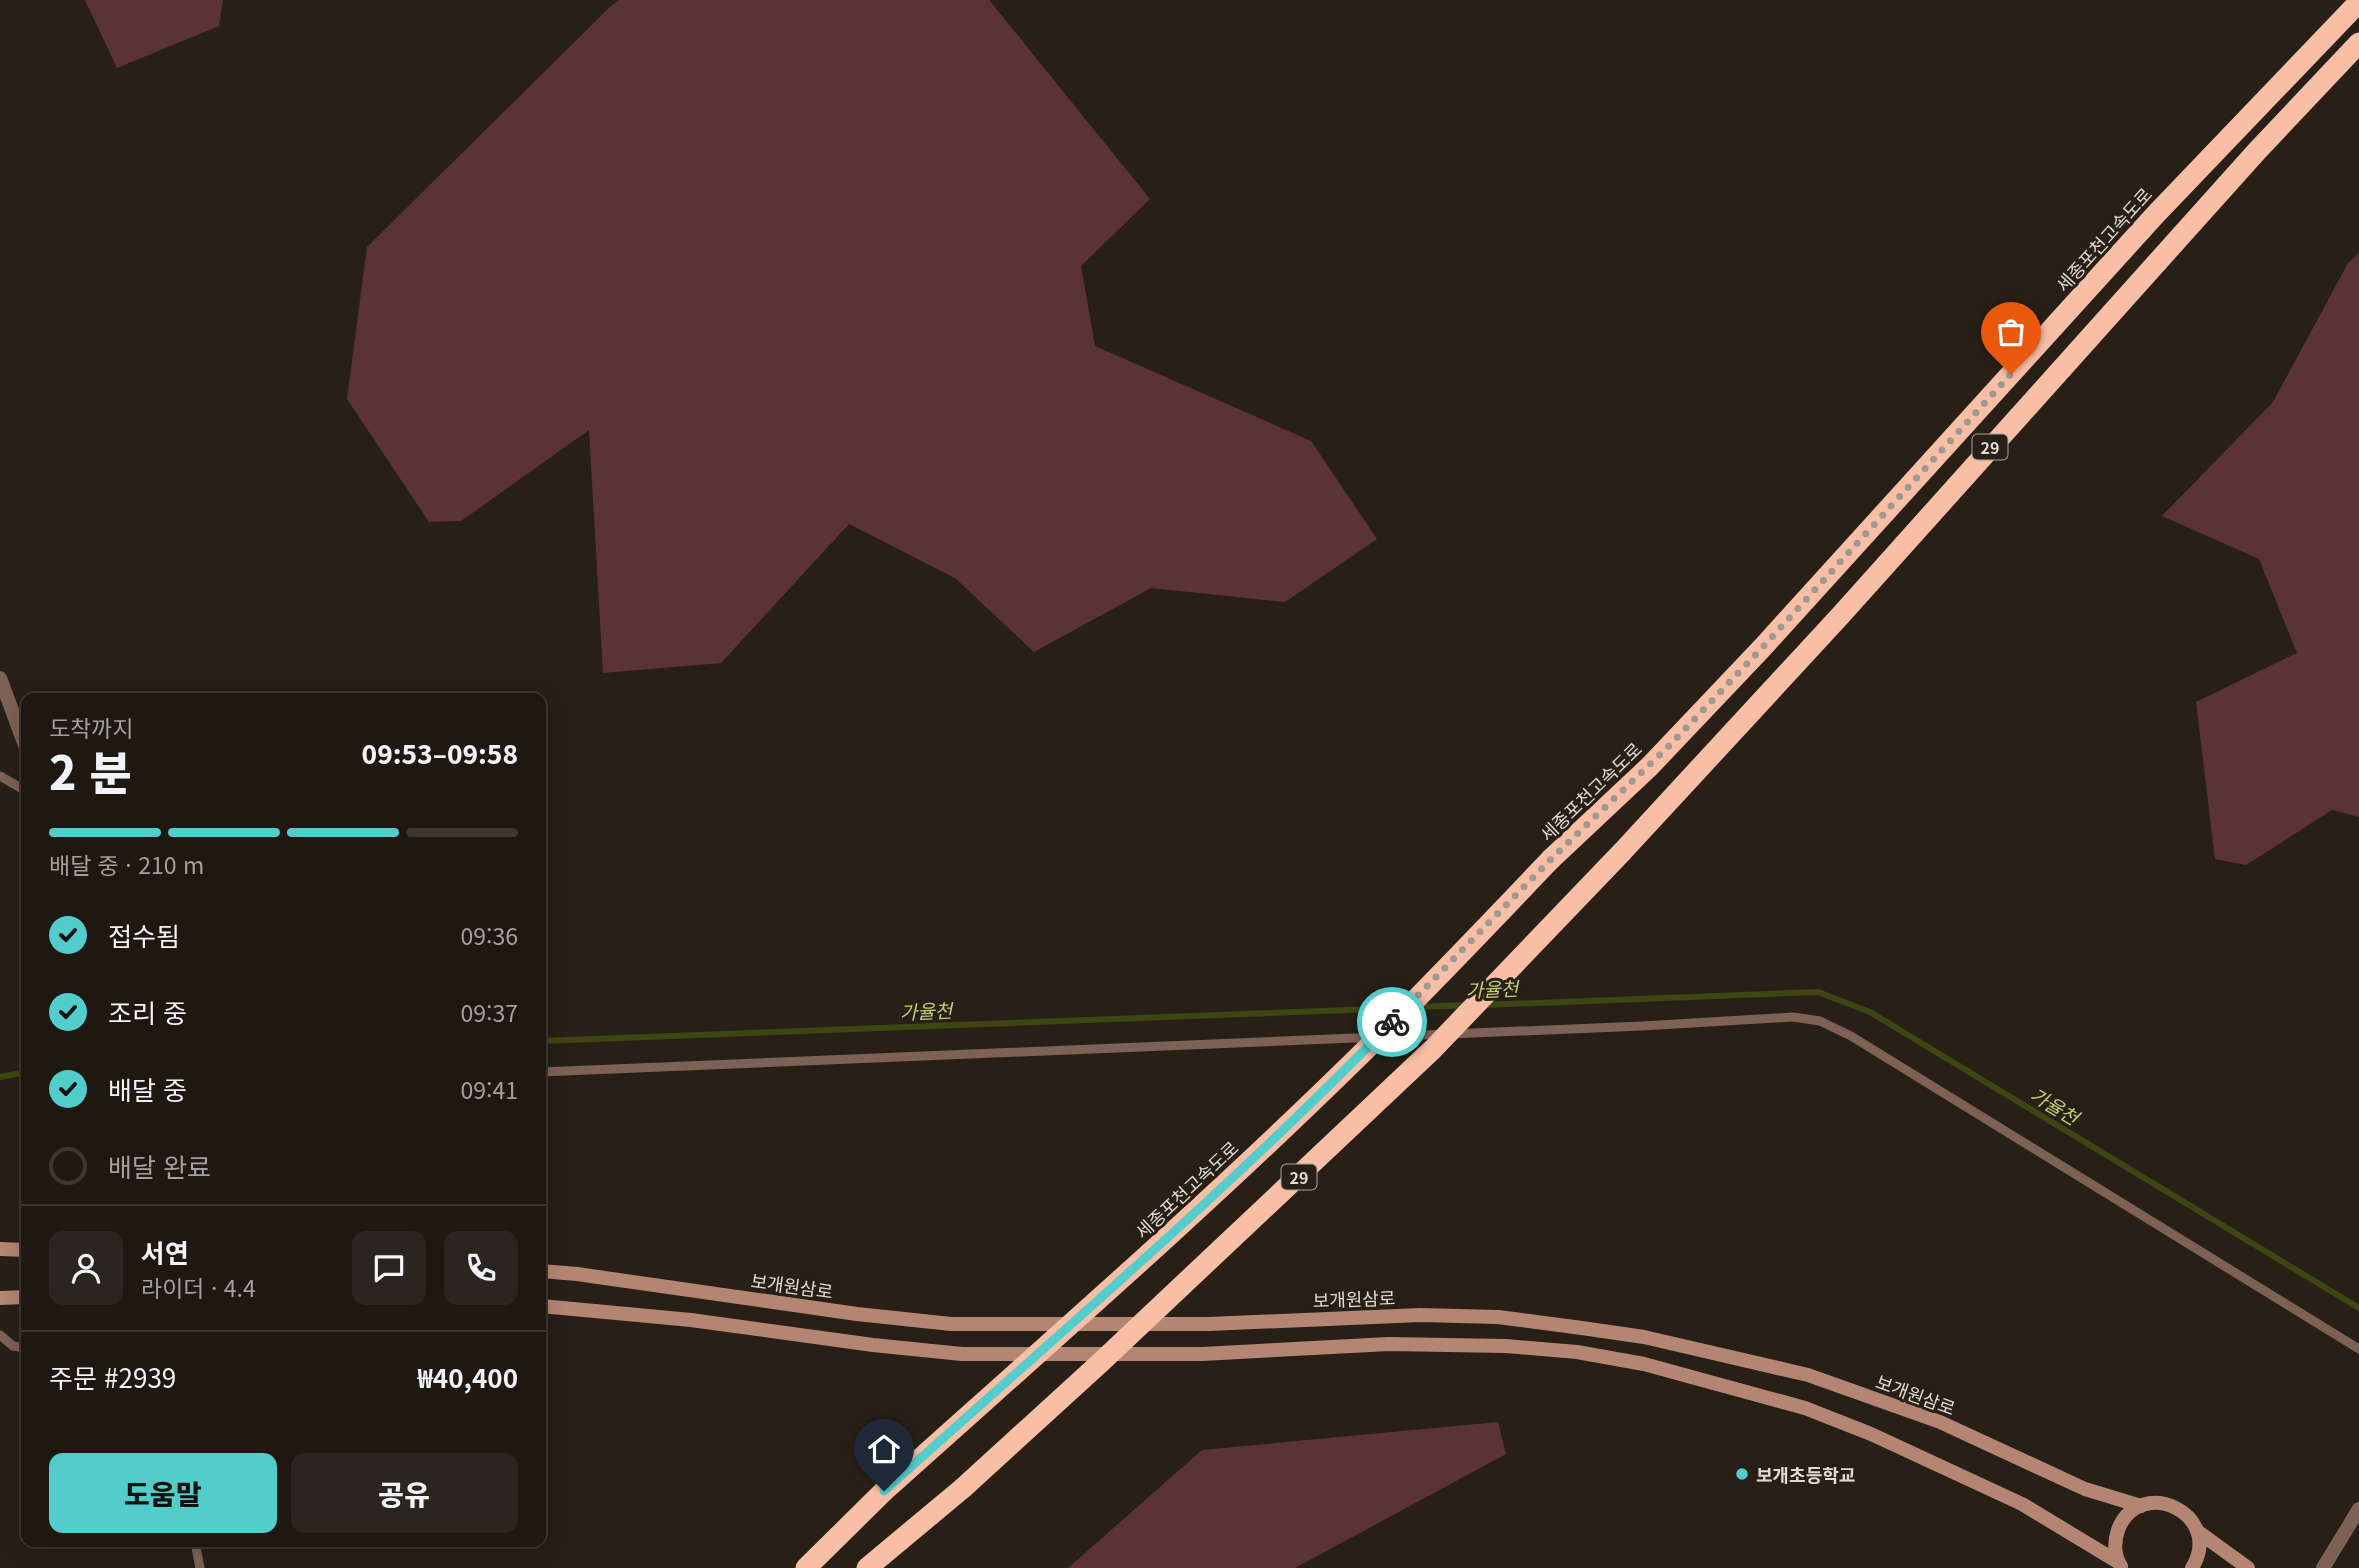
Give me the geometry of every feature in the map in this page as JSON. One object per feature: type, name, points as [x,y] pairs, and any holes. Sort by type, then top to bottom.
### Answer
[{"type":"highway","name":"세종포천고속도로","points":[[806,1568],[884,1491],[1104,1296],[1315,1099],[1551,859],[1650,766],[1762,648],[2156,214],[2359,2]]},
{"type":"highway","name":"29","points":[[867,1568],[963,1488],[1100,1363],[1433,1049],[1622,852],[1840,616],[2248,161],[2359,43]]},
{"type":"main road","points":[[0,1250],[21,1250]]},
{"type":"main road","name":"보개원삼로","points":[[546,1272],[857,1314],[951,1324],[1209,1324],[1420,1315],[1498,1317],[1595,1329],[1644,1337],[1808,1376],[1940,1422],[2085,1489],[2141,1506],[2167,1503],[2190,1518],[2197,1531]]},
{"type":"main road","points":[[0,1298],[21,1297]]},
{"type":"main road","points":[[546,1306],[691,1320],[873,1345],[962,1354],[1202,1354],[1389,1344],[1506,1346],[1577,1352],[1644,1364],[1805,1408],[1871,1434],[2022,1504],[2120,1565]]},
{"type":"main road","points":[[2120,1565],[2115,1549],[2116,1535],[2129,1513],[2141,1506]]},
{"type":"main road","points":[[2192,1568],[2197,1559],[2199,1545],[2197,1531]]},
{"type":"main road","points":[[2197,1531],[2249,1568]]},
{"type":"street","points":[[0,678],[21,735]]},
{"type":"street","points":[[2323,1568],[2359,1509]]},
{"type":"lane","points":[[0,776],[21,787]]},
{"type":"lane","points":[[546,1072],[1614,1027],[1793,1017],[1820,1021],[1863,1043],[2359,1349]]},
{"type":"lane","points":[[0,1335],[13,1346],[21,1347]]},
{"type":"lane","points":[[196,1547],[200,1568]]},
{"type":"shaded area","points":[[85,0],[223,0],[219,26],[117,68]]},
{"type":"shaded area","points":[[620,0],[989,0],[1150,199],[1081,266],[1095,346],[1311,441],[1377,539],[1285,602],[1151,588],[1034,652],[955,578],[849,524],[721,663],[603,673],[589,430],[461,521],[429,522],[347,399],[367,247]]},
{"type":"shaded area","points":[[2359,253],[2359,817],[2332,810],[2246,865],[2215,859],[2196,702],[2297,653],[2259,559],[2162,516],[2273,402],[2348,263]]},
{"type":"shaded area","points":[[1498,1422],[1506,1454],[1295,1568],[1068,1568],[1202,1450]]},
{"type":"waterway","name":"가율천","points":[[1483,1005],[1818,992],[1870,1012],[2359,1308]]},
{"type":"waterway","name":"가율천","points":[[1417,1007],[1466,1005]]},
{"type":"waterway","name":"가율천","points":[[546,1041],[1399,1008]]},
{"type":"waterway","name":"가율천","points":[[0,1077],[21,1073]]},
{"type":"way so far","points":[[1392,1022],[1551,859],[1650,766],[1762,648],[2011,374]]},
{"type":"place","name":"보개초등학교","points":[[1742,1474]]},
{"type":"route","points":[[884,1491],[1104,1296],[1305,1108],[1392,1022]]}]
